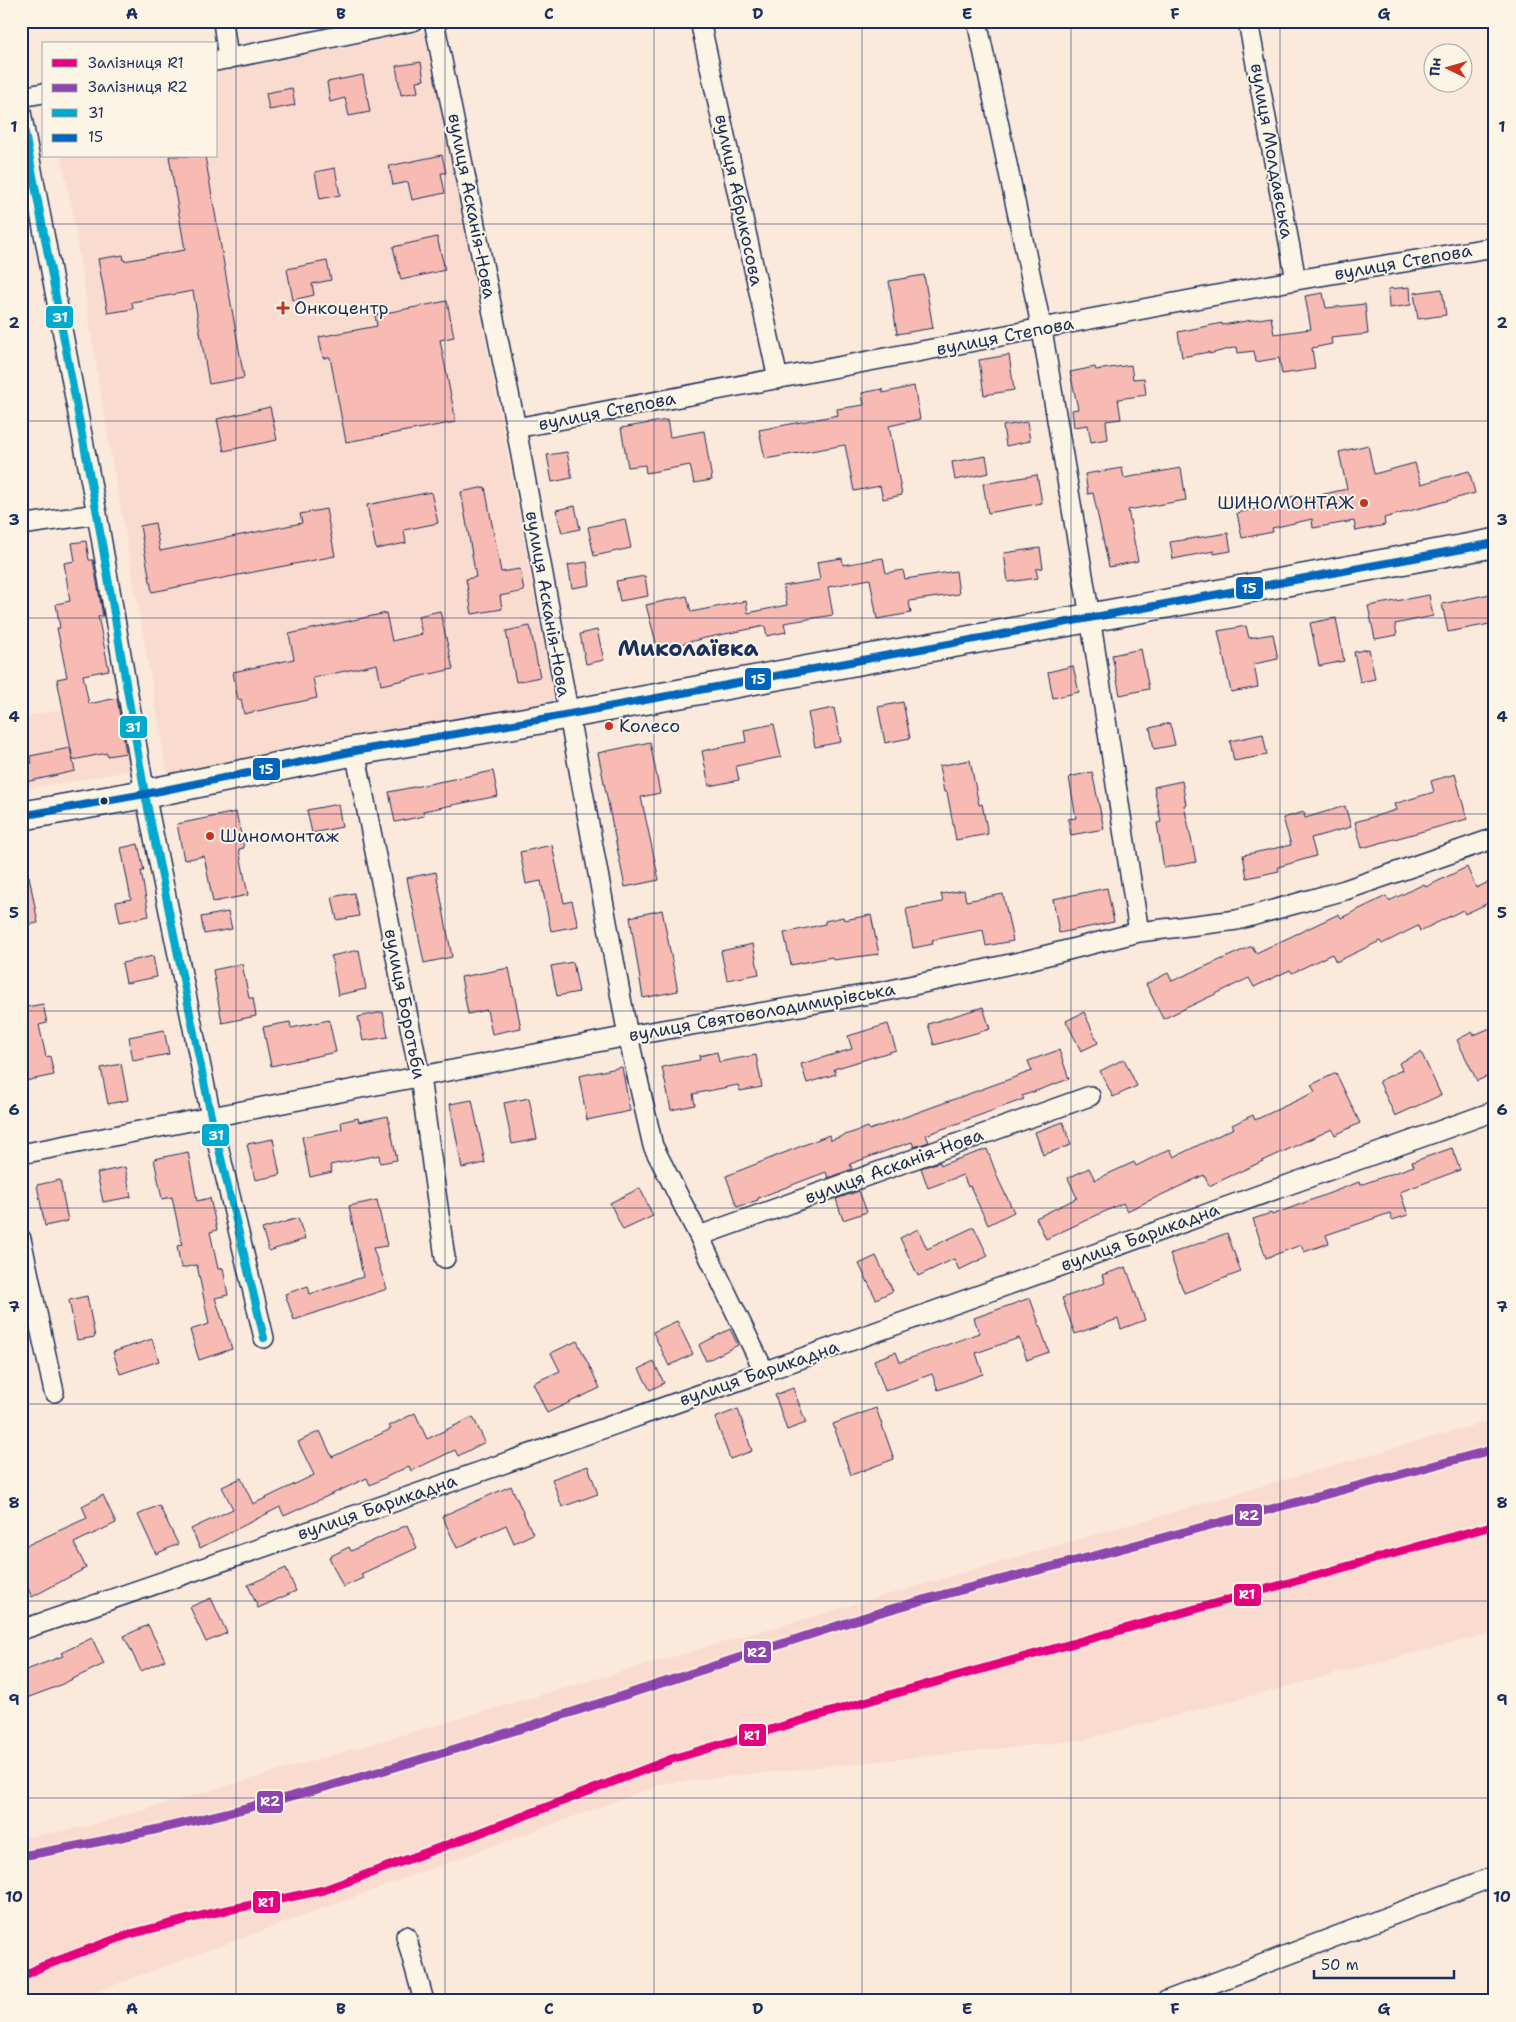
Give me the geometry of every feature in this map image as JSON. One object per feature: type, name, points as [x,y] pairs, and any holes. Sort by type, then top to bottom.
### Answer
[{"type":"main road","points":[[21,816],[145,794],[355,751],[568,714],[1495,543]]},
{"type":"street","points":[[224,21],[222,60],[412,21]]},
{"type":"street","name":"вулиця Асканія-Нова","points":[[434,21],[516,428],[628,1036],[653,1146],[764,1371]]},
{"type":"street","name":"вулиця Абрикосова","points":[[700,21],[778,379]]},
{"type":"street","points":[[977,21],[1042,330],[1090,617],[1139,932]]},
{"type":"street","name":"вулиця Молдавська","points":[[1248,21],[1296,280]]},
{"type":"street","points":[[21,97],[42,93]]},
{"type":"street","points":[[21,112],[97,514],[145,794],[211,1116],[264,1338]]},
{"type":"street","name":"вулиця Степова","points":[[516,428],[1042,330],[1296,280],[1495,247]]},
{"type":"street","points":[[21,525],[97,514]]},
{"type":"street","name":"вулиця Боротьби","points":[[355,751],[420,1077],[445,1258]]},
{"type":"street","name":"вулиця Святоволодимирівська","points":[[21,1154],[628,1036],[886,991],[1024,961],[1139,932],[1237,920],[1345,890],[1495,838]]},
{"type":"street","name":"вулиця Асканія-Нова","points":[[699,1236],[1090,1096]]},
{"type":"street","name":"вулиця Барикадна","points":[[21,1630],[189,1574],[1495,1111]]},
{"type":"street","points":[[21,1239],[54,1392]]},
{"type":"street","points":[[1166,2001],[1495,1876]]},
{"type":"street","points":[[406,1936],[424,2001]]},
{"type":"shaded area","name":"Онкоцентр","points":[[426,31],[555,703],[168,776],[104,414],[71,203],[61,158],[218,158],[218,72]]},
{"type":"shaded area","points":[[123,698],[136,770],[21,790],[21,717]]},
{"type":"shaded area","points":[[1495,1419],[1495,1632],[1082,1740],[665,1783],[70,2001],[21,2001],[21,1838],[85,1827]]},
{"type":"building","points":[[421,62],[424,80],[416,81],[418,92],[401,95],[396,66]]},
{"type":"building","points":[[363,75],[370,112],[349,116],[345,98],[330,102],[327,82]]},
{"type":"building","points":[[292,88],[295,105],[269,110],[266,93]]},
{"type":"building","points":[[442,155],[446,173],[441,173],[445,193],[412,200],[408,182],[393,185],[389,166]]},
{"type":"building","points":[[169,158],[205,158],[244,378],[209,384],[193,291],[132,302],[133,309],[108,313],[98,259],[123,255],[124,261],[185,250]]},
{"type":"building","points":[[335,168],[340,195],[320,199],[315,172]]},
{"type":"building","points":[[437,237],[445,270],[401,280],[393,247]]},
{"type":"building","points":[[327,261],[331,280],[312,284],[314,295],[293,300],[287,269]]},
{"type":"building","points":[[924,275],[933,328],[897,334],[889,281]]},
{"type":"building","points":[[1410,287],[1411,305],[1389,308],[1388,289]]},
{"type":"building","points":[[1442,289],[1446,315],[1418,319],[1414,293]]},
{"type":"building","points":[[1323,293],[1326,308],[1365,304],[1368,334],[1331,338],[1332,344],[1312,348],[1315,369],[1282,374],[1279,358],[1256,362],[1254,351],[1238,353],[1237,347],[1209,354],[1209,352],[1182,357],[1178,332],[1222,323],[1222,325],[1271,317],[1274,334],[1311,329],[1305,296]]},
{"type":"building","points":[[447,301],[454,337],[440,340],[456,422],[346,442],[330,357],[323,358],[319,337],[377,326],[375,315]]},
{"type":"building","points":[[1009,355],[1014,390],[984,395],[979,360]]},
{"type":"building","points":[[1131,365],[1133,379],[1144,378],[1146,395],[1118,399],[1121,419],[1106,421],[1108,439],[1091,442],[1088,425],[1074,427],[1072,410],[1078,409],[1070,372],[1095,367],[1096,370]]},
{"type":"building","points":[[914,386],[920,419],[889,426],[902,495],[883,499],[880,486],[854,491],[845,445],[765,459],[759,430],[838,415],[837,409],[864,405],[862,393],[882,389],[883,393]]},
{"type":"building","points":[[270,407],[277,440],[224,451],[217,419]]},
{"type":"building","points":[[667,420],[670,437],[704,431],[712,480],[694,483],[690,465],[646,473],[645,465],[628,467],[621,428]]},
{"type":"building","points":[[1027,422],[1030,441],[1006,446],[1003,426]]},
{"type":"building","points":[[1368,445],[1374,474],[1415,463],[1421,484],[1469,471],[1475,493],[1384,518],[1385,525],[1356,531],[1354,521],[1313,528],[1312,519],[1272,528],[1273,532],[1242,538],[1237,513],[1278,505],[1277,500],[1300,495],[1301,499],[1347,489],[1339,452]]},
{"type":"building","points":[[567,452],[572,478],[552,482],[547,455]]},
{"type":"building","points":[[986,456],[989,473],[955,480],[952,462]]},
{"type":"building","points":[[1122,468],[1124,478],[1181,468],[1186,500],[1128,510],[1138,561],[1109,567],[1093,493],[1088,494],[1085,474]]},
{"type":"building","points":[[1037,475],[1042,503],[988,513],[983,484]]},
{"type":"building","points":[[485,487],[501,572],[520,569],[524,591],[500,596],[502,609],[472,614],[466,579],[476,577],[461,492]]},
{"type":"building","points":[[431,492],[438,523],[404,530],[406,543],[376,549],[367,505]]},
{"type":"building","points":[[575,506],[580,529],[562,533],[556,510]]},
{"type":"building","points":[[326,509],[335,556],[152,592],[140,526],[155,523],[160,551],[302,523],[300,514]]},
{"type":"building","points":[[625,519],[631,548],[594,556],[588,527]]},
{"type":"building","points":[[1228,533],[1231,551],[1214,554],[1214,551],[1173,559],[1170,542]]},
{"type":"building","points":[[86,541],[89,560],[93,560],[103,616],[98,616],[109,670],[83,675],[89,704],[117,698],[126,753],[107,756],[107,753],[73,760],[57,679],[67,677],[57,628],[60,628],[56,604],[70,601],[64,563],[75,561],[72,543]]},
{"type":"building","points":[[1040,548],[1043,568],[1036,569],[1038,578],[1008,582],[1004,553]]},
{"type":"building","points":[[842,558],[843,565],[883,558],[886,573],[903,570],[905,579],[956,571],[959,594],[909,601],[911,613],[877,619],[870,579],[828,587],[833,615],[784,623],[786,632],[767,636],[765,626],[658,650],[646,605],[687,596],[691,612],[746,601],[748,613],[787,605],[783,586],[820,580],[817,562]]},
{"type":"building","points":[[587,562],[590,585],[572,588],[568,565]]},
{"type":"building","points":[[645,576],[648,596],[620,601],[616,581]]},
{"type":"building","points":[[1495,593],[1495,623],[1448,632],[1442,604]]},
{"type":"building","points":[[1429,595],[1433,616],[1395,624],[1397,635],[1375,639],[1368,606]]},
{"type":"building","points":[[440,611],[453,669],[381,685],[377,664],[313,678],[317,698],[244,714],[241,699],[238,700],[233,672],[294,659],[289,634],[386,613],[392,641],[422,634],[418,616]]},
{"type":"building","points":[[1336,618],[1344,661],[1319,666],[1310,623]]},
{"type":"building","points":[[530,626],[540,677],[516,682],[506,631]]},
{"type":"building","points":[[1246,626],[1249,638],[1273,634],[1278,659],[1254,664],[1258,687],[1231,692],[1218,631]]},
{"type":"building","points":[[597,630],[604,660],[586,664],[580,634]]},
{"type":"building","points":[[1141,649],[1149,689],[1120,695],[1112,655]]},
{"type":"building","points":[[1369,649],[1375,679],[1360,682],[1354,652]]},
{"type":"building","points":[[1073,666],[1079,692],[1053,698],[1048,672]]},
{"type":"building","points":[[903,702],[910,738],[885,743],[878,707]]},
{"type":"building","points":[[834,708],[841,742],[815,747],[808,713]]},
{"type":"building","points":[[1170,723],[1175,745],[1154,749],[1150,728]]},
{"type":"building","points":[[774,724],[781,757],[736,766],[739,780],[709,786],[702,751],[746,742],[744,730]]},
{"type":"building","points":[[1263,734],[1267,755],[1234,761],[1230,741]]},
{"type":"building","points":[[650,742],[660,793],[641,797],[659,880],[625,887],[598,753]]},
{"type":"building","points":[[70,748],[75,771],[21,783],[21,765],[32,763],[30,756]]},
{"type":"building","points":[[970,760],[979,805],[982,804],[988,834],[956,840],[947,792],[944,792],[939,766]]},
{"type":"building","points":[[493,771],[498,796],[423,811],[424,816],[395,822],[389,792]]},
{"type":"building","points":[[1092,772],[1104,829],[1071,835],[1068,819],[1076,818],[1069,777]]},
{"type":"building","points":[[1455,774],[1467,819],[1362,848],[1355,822],[1396,810],[1394,804],[1434,792],[1431,781]]},
{"type":"building","points":[[1182,781],[1186,805],[1184,805],[1196,862],[1164,868],[1157,823],[1161,822],[1154,787]]},
{"type":"building","points":[[338,804],[342,827],[312,833],[307,810]]},
{"type":"building","points":[[1345,806],[1351,827],[1311,838],[1316,856],[1278,867],[1279,871],[1247,878],[1243,855],[1291,845],[1283,818],[1304,812],[1305,818]]},
{"type":"building","points":[[236,812],[244,848],[239,849],[248,895],[213,902],[204,856],[184,860],[177,824]]},
{"type":"building","points":[[138,844],[144,871],[141,871],[149,916],[120,922],[116,902],[131,899],[121,848]]},
{"type":"building","points":[[552,845],[564,903],[572,901],[578,926],[551,931],[541,881],[526,884],[520,852]]},
{"type":"building","points":[[1467,867],[1476,888],[1495,879],[1495,900],[1465,914],[1463,910],[1420,931],[1418,926],[1382,944],[1380,941],[1336,962],[1332,954],[1292,973],[1290,970],[1254,987],[1249,978],[1163,1019],[1146,984],[1168,973],[1172,981],[1252,946],[1256,953],[1339,914],[1341,918],[1386,896],[1389,901],[1424,884],[1426,887]]},
{"type":"building","points":[[436,872],[452,957],[424,963],[407,878]]},
{"type":"building","points":[[29,876],[38,923],[21,926],[21,877]]},
{"type":"building","points":[[1107,888],[1114,922],[1059,933],[1053,899]]},
{"type":"building","points":[[964,890],[966,901],[1003,894],[1013,941],[986,946],[983,930],[932,940],[933,944],[913,948],[906,909],[943,902],[941,894]]},
{"type":"building","points":[[354,893],[359,916],[337,920],[332,897]]},
{"type":"building","points":[[662,910],[678,991],[643,998],[630,917]]},
{"type":"building","points":[[228,912],[232,929],[204,934],[201,917]]},
{"type":"building","points":[[871,915],[879,954],[833,960],[832,957],[791,965],[784,933],[825,924],[825,921],[843,917],[844,920]]},
{"type":"building","points":[[753,944],[759,974],[727,980],[721,951]]},
{"type":"building","points":[[359,950],[366,989],[338,995],[331,956]]},
{"type":"building","points":[[153,956],[157,977],[126,983],[122,963]]},
{"type":"building","points":[[573,962],[579,992],[557,996],[551,966]]},
{"type":"building","points":[[242,964],[249,998],[253,998],[256,1016],[222,1023],[213,970]]},
{"type":"building","points":[[509,968],[521,1028],[492,1034],[487,1010],[468,1014],[461,977]]},
{"type":"building","points":[[43,1004],[47,1023],[39,1025],[46,1057],[50,1056],[54,1075],[25,1081],[21,1065],[21,1008]]},
{"type":"building","points":[[983,1007],[990,1029],[934,1045],[928,1024]]},
{"type":"building","points":[[383,1012],[388,1037],[363,1041],[358,1017]]},
{"type":"building","points":[[1084,1012],[1098,1043],[1081,1051],[1066,1021]]},
{"type":"building","points":[[329,1020],[336,1052],[271,1066],[263,1027],[290,1022],[291,1028]]},
{"type":"building","points":[[888,1024],[896,1050],[834,1069],[836,1074],[807,1083],[801,1064],[852,1049],[848,1036]]},
{"type":"building","points":[[1495,1026],[1495,1073],[1477,1081],[1457,1040],[1472,1032],[1474,1035]]},
{"type":"building","points":[[164,1030],[169,1054],[133,1061],[129,1037]]},
{"type":"building","points":[[1059,1050],[1069,1079],[1022,1096],[1024,1099],[926,1135],[929,1142],[914,1147],[912,1142],[897,1147],[850,1164],[852,1169],[828,1178],[826,1172],[737,1207],[726,1176],[829,1135],[831,1140],[868,1127],[869,1130],[1032,1071],[1028,1061]]},
{"type":"building","points":[[717,1052],[719,1062],[756,1055],[762,1087],[740,1091],[738,1085],[693,1094],[695,1105],[671,1110],[662,1067],[700,1060],[699,1056]]},
{"type":"building","points":[[1421,1052],[1441,1095],[1395,1116],[1379,1081],[1402,1070],[1399,1063]]},
{"type":"building","points":[[1124,1059],[1137,1086],[1113,1097],[1100,1071]]},
{"type":"building","points":[[121,1064],[128,1100],[108,1104],[101,1068]]},
{"type":"building","points":[[622,1067],[630,1111],[587,1120],[579,1076]]},
{"type":"building","points":[[1336,1073],[1360,1123],[1335,1135],[1332,1129],[1209,1186],[1204,1175],[1127,1211],[1123,1203],[1046,1239],[1036,1218],[1077,1198],[1068,1178],[1089,1168],[1095,1180],[1134,1162],[1136,1166],[1170,1149],[1174,1157],[1234,1128],[1232,1125],[1253,1115],[1255,1120],[1315,1092],[1311,1085]]},
{"type":"building","points":[[529,1098],[537,1139],[512,1144],[504,1103]]},
{"type":"building","points":[[472,1100],[485,1163],[462,1168],[450,1104]]},
{"type":"building","points":[[388,1116],[397,1160],[380,1163],[379,1155],[330,1165],[332,1172],[310,1177],[302,1137],[342,1129],[341,1122],[358,1118],[359,1122]]},
{"type":"building","points":[[1063,1122],[1071,1145],[1043,1155],[1035,1132]]},
{"type":"building","points":[[273,1139],[280,1175],[255,1180],[247,1144]]},
{"type":"building","points":[[1452,1148],[1460,1170],[1400,1192],[1408,1215],[1392,1220],[1390,1213],[1326,1235],[1329,1243],[1304,1252],[1301,1245],[1266,1258],[1253,1219],[1271,1213],[1272,1215],[1359,1182],[1360,1185],[1414,1166],[1412,1162]]},
{"type":"building","points":[[987,1149],[999,1181],[1014,1212],[988,1225],[963,1175],[928,1188],[921,1168],[940,1162],[941,1165]]},
{"type":"building","points":[[188,1152],[197,1201],[210,1198],[217,1230],[210,1232],[218,1269],[223,1268],[228,1295],[215,1298],[232,1349],[199,1360],[190,1330],[209,1324],[197,1265],[181,1268],[177,1246],[182,1245],[172,1197],[162,1199],[154,1159]]},
{"type":"building","points":[[125,1167],[131,1197],[103,1202],[97,1173]]},
{"type":"building","points":[[60,1180],[68,1221],[45,1226],[37,1185]]},
{"type":"building","points":[[640,1188],[653,1216],[623,1230],[610,1203]]},
{"type":"building","points":[[859,1191],[867,1212],[843,1220],[836,1199]]},
{"type":"building","points":[[377,1200],[387,1246],[373,1248],[387,1289],[294,1320],[285,1294],[308,1286],[310,1294],[363,1277],[349,1206]]},
{"type":"building","points":[[298,1218],[305,1239],[269,1251],[262,1229]]},
{"type":"building","points":[[974,1227],[988,1256],[959,1270],[954,1259],[918,1276],[900,1238],[918,1229],[927,1249]]},
{"type":"building","points":[[1227,1233],[1241,1272],[1184,1293],[1170,1254]]},
{"type":"building","points":[[876,1256],[893,1291],[876,1299],[859,1264]]},
{"type":"building","points":[[1126,1267],[1145,1320],[1121,1329],[1118,1319],[1075,1334],[1062,1298],[1105,1283],[1102,1275]]},
{"type":"building","points":[[87,1296],[95,1337],[77,1340],[69,1300]]},
{"type":"building","points":[[1030,1298],[1049,1352],[1027,1360],[1019,1338],[976,1353],[983,1374],[938,1390],[932,1374],[885,1391],[874,1360],[896,1352],[900,1362],[979,1333],[974,1318]]},
{"type":"building","points":[[677,1321],[693,1354],[669,1366],[653,1332]]},
{"type":"building","points":[[730,1329],[738,1345],[706,1361],[699,1345]]},
{"type":"building","points":[[152,1339],[159,1361],[120,1374],[113,1352]]},
{"type":"building","points":[[577,1341],[600,1388],[547,1413],[533,1383],[560,1371],[551,1353]]},
{"type":"building","points":[[654,1362],[664,1383],[650,1390],[639,1369]]},
{"type":"building","points":[[793,1388],[806,1423],[787,1430],[775,1395]]},
{"type":"building","points":[[876,1408],[894,1459],[851,1475],[833,1424]]},
{"type":"building","points":[[738,1409],[752,1451],[730,1459],[715,1418]]},
{"type":"building","points":[[415,1413],[427,1439],[473,1417],[485,1442],[458,1456],[455,1450],[411,1471],[409,1466],[370,1485],[367,1478],[284,1516],[280,1507],[200,1548],[191,1529],[233,1509],[222,1487],[241,1478],[253,1504],[314,1475],[298,1442],[320,1431],[332,1457],[391,1429],[389,1426]]},
{"type":"building","points":[[588,1466],[598,1494],[562,1507],[552,1479]]},
{"type":"building","points":[[511,1486],[533,1534],[514,1543],[506,1525],[457,1548],[442,1516]]},
{"type":"building","points":[[103,1495],[116,1523],[74,1543],[86,1568],[32,1597],[21,1574],[21,1548],[87,1518],[82,1506]]},
{"type":"building","points":[[159,1505],[178,1544],[156,1554],[138,1515]]},
{"type":"building","points":[[407,1525],[417,1548],[361,1574],[363,1578],[343,1587],[329,1557],[349,1547],[351,1551]]},
{"type":"building","points":[[286,1568],[296,1591],[258,1608],[248,1585]]},
{"type":"building","points":[[211,1598],[227,1633],[206,1642],[190,1607]]},
{"type":"building","points":[[148,1625],[165,1660],[141,1671],[124,1636]]},
{"type":"building","points":[[92,1638],[104,1664],[56,1687],[21,1700],[21,1672],[63,1656],[61,1653]]},
{"type":"rail line","name":"R2","points":[[21,1856],[131,1835],[239,1810],[347,1781],[454,1750],[904,1605],[1495,1449]]},
{"type":"rail line","name":"R1","points":[[21,1977],[41,1967],[127,1935],[208,1914],[324,1890],[672,1759],[861,1703],[1495,1525]]},
{"type":"transit line","name":"31","points":[[21,112],[97,514],[145,794],[211,1116],[264,1338]]},
{"type":"transit line","name":"15","points":[[21,816],[145,794],[355,751],[537,720],[1495,543]]},
{"type":"place","name":"Онкоцентр","points":[[283,308]]},
{"type":"place","name":"ШИНОМОНТАЖ","points":[[1364,503]]},
{"type":"place","name":"Колесо","points":[[609,726]]},
{"type":"place","name":"Шиномонтаж","points":[[210,836]]},
{"type":"district","name":"Миколаївка","points":[[688,648]]}]
